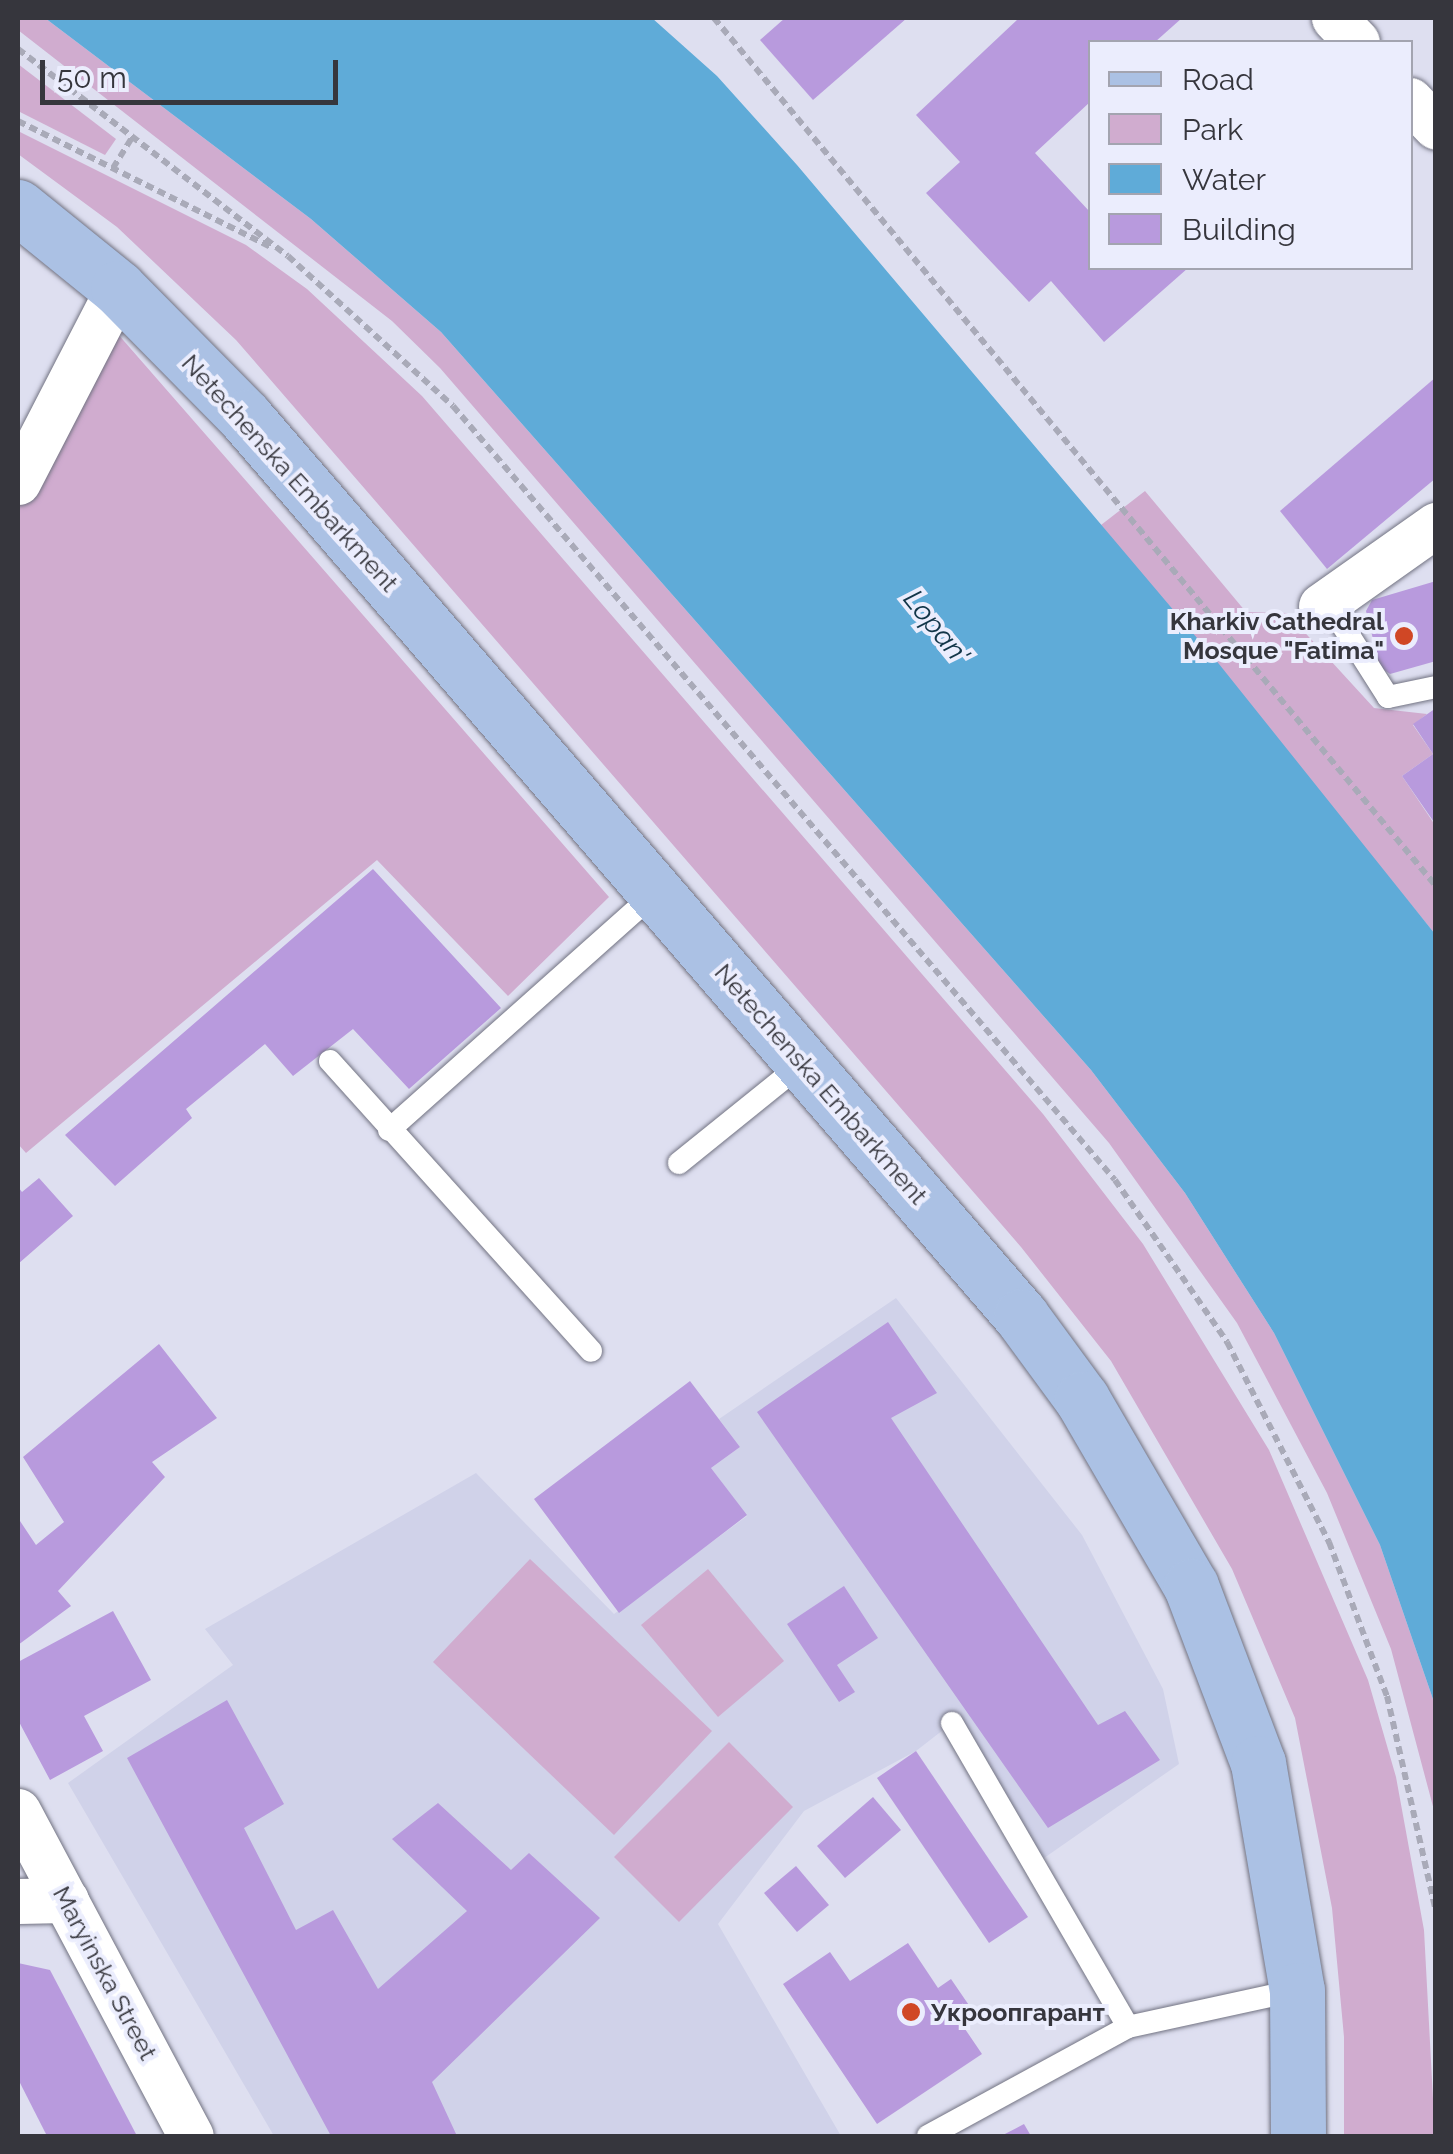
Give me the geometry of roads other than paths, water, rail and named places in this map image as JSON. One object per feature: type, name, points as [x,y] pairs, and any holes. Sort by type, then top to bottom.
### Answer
[{"type":"main road","name":"Netechenska Embarkment","points":[[18,207],[118,288],[245,417],[1021,1316],[1082,1399],[1160,1528],[1218,1649],[1258,1762],[1297,1990],[1298,2136]]},
{"type":"street","points":[[1334,18],[1355,40]]},
{"type":"street","points":[[1413,103],[1436,127]]},
{"type":"street","points":[[18,482],[118,288]]},
{"type":"street","points":[[1320,606],[1436,525]]},
{"type":"street","name":"Maryinska Street","points":[[18,1811],[191,2136]]},
{"type":"street","points":[[18,1901],[66,1900]]},
{"type":"lane","points":[[1320,606],[1344,626],[1388,697],[1436,687]]},
{"type":"lane","points":[[389,1130],[656,892]]},
{"type":"lane","points":[[330,1061],[591,1352]]},
{"type":"lane","points":[[679,1163],[803,1063]]},
{"type":"lane","points":[[952,1723],[1128,2027]]},
{"type":"lane","points":[[928,2136],[1128,2027],[1297,1990]]},
{"type":"water","name":"Lopan'","points":[[45,18],[652,18],[717,76],[797,165],[1219,664],[1435,934],[1435,1705],[1380,1545],[1274,1333],[1185,1193],[1091,1070],[441,332],[311,219]]},
{"type":"place","name":"Kharkiv Cathedral Mosque \"Fatima\"","points":[[1404,636]]},
{"type":"place","name":"Укроопгарант","points":[[911,2012]]}]
